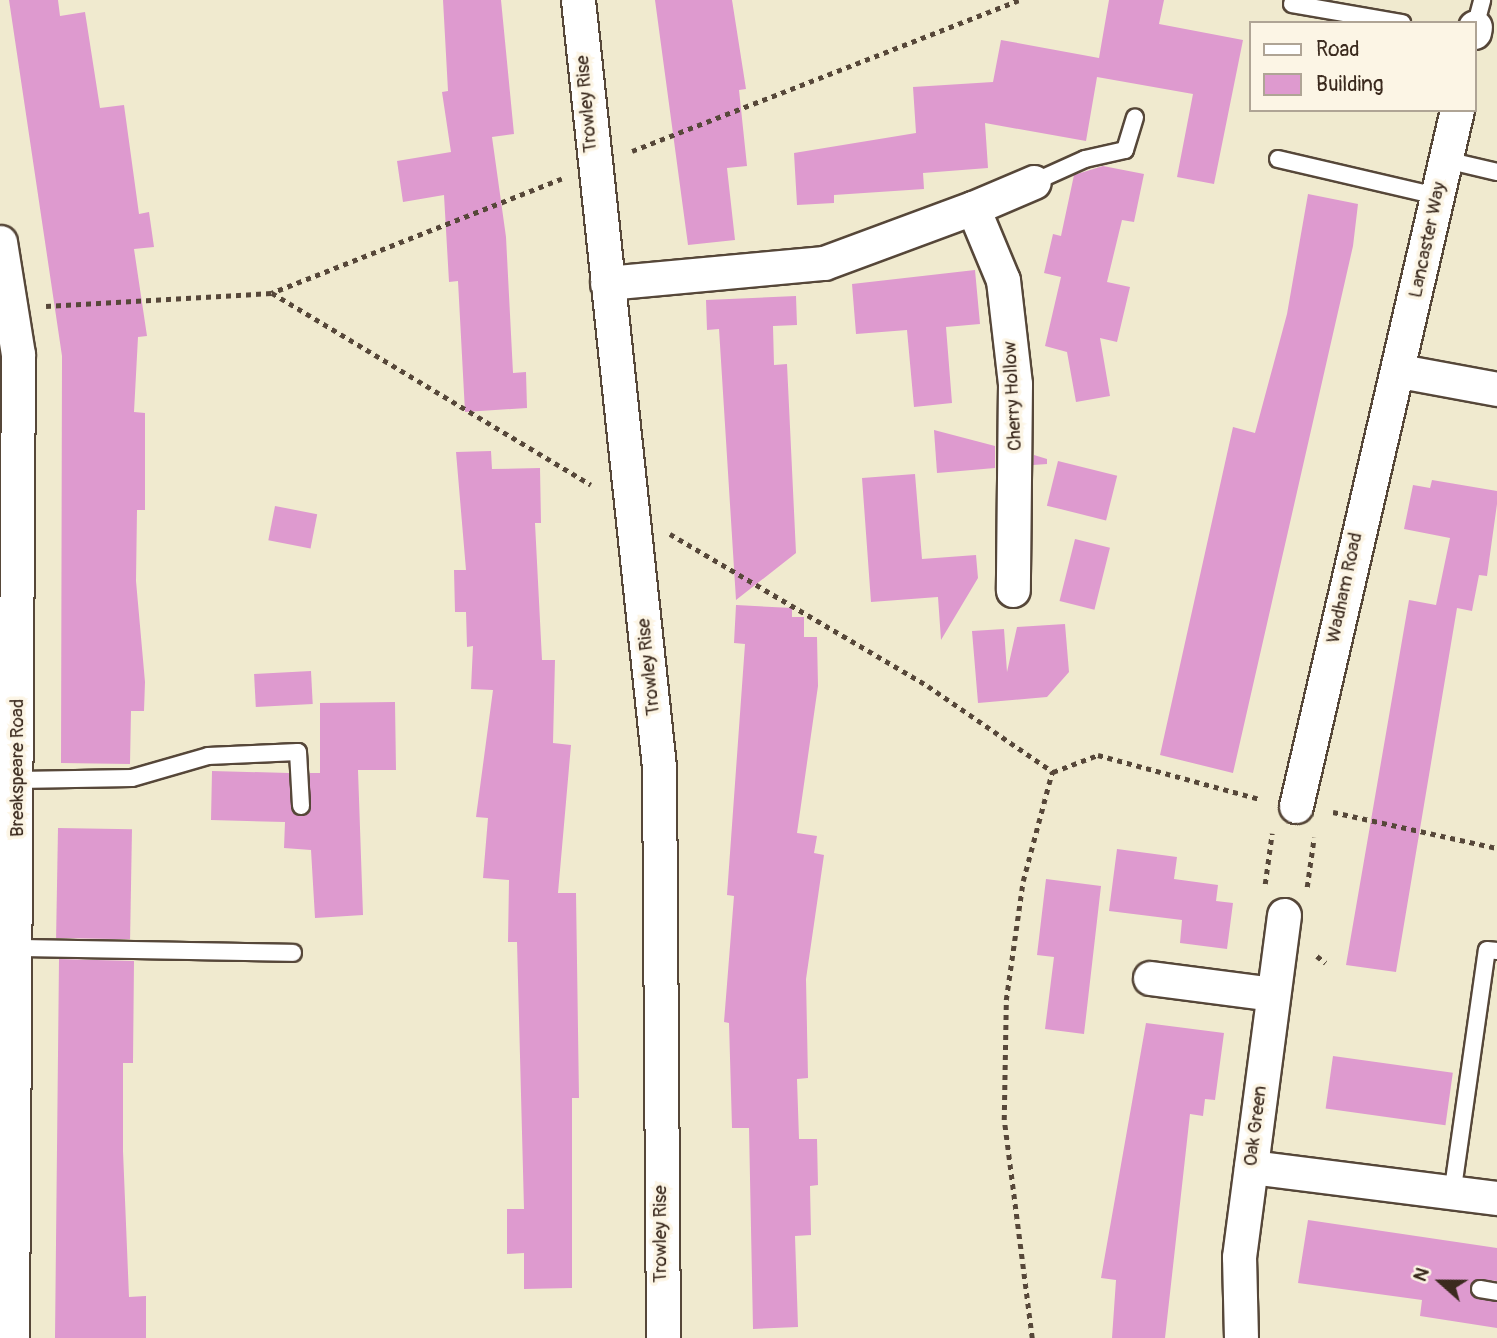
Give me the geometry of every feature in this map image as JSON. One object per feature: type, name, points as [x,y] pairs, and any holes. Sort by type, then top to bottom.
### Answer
[{"type":"street","name":"Trowley Rise","points":[[578,0],[592,167],[659,767],[663,1338]]},
{"type":"street","name":"Lancaster Way","points":[[1400,371],[1457,112]]},
{"type":"street","points":[[607,284],[824,262],[973,208],[1034,182]]},
{"type":"street","name":"Cherry Hollow","points":[[973,208],[1003,280],[1015,384],[1013,590]]},
{"type":"street","name":"Breakspeare Road","points":[[0,242],[8,319],[18,354],[9,780],[16,948],[12,1338]]},
{"type":"street","points":[[1400,371],[1497,389]]},
{"type":"street","name":"Wadham Road","points":[[1301,818],[1370,471],[1400,371]]},
{"type":"street","name":"Oak Green","points":[[1241,1338],[1239,1257],[1284,902]]},
{"type":"street","points":[[1150,978],[1273,994]]},
{"type":"street","points":[[1251,1167],[1452,1195],[1497,1198]]},
{"type":"lane","points":[[1292,4],[1390,21]]},
{"type":"lane","points":[[1034,182],[1085,159],[1125,150],[1135,118]]},
{"type":"lane","points":[[1278,159],[1437,196]]},
{"type":"lane","points":[[1446,160],[1497,172]]},
{"type":"lane","points":[[9,780],[132,778],[208,756],[298,752],[301,806]]},
{"type":"lane","points":[[16,948],[293,953]]},
{"type":"lane","points":[[1452,1195],[1487,950],[1497,951]]},
{"type":"path","points":[[8,319],[272,293],[1019,0]]},
{"type":"path","points":[[272,293],[569,469],[629,514],[793,603],[1053,772]]},
{"type":"path","points":[[1053,772],[1098,755],[1264,800]]},
{"type":"path","points":[[1032,1338],[1004,1120],[1006,1000],[1023,881],[1053,772]]},
{"type":"path","points":[[1301,818],[1497,848]]},
{"type":"path","points":[[1284,902],[1301,818]]},
{"type":"path","points":[[1284,902],[1301,818]]},
{"type":"building","points":[[9,0],[58,0],[60,16],[85,12],[100,108],[124,105],[139,214],[149,212],[154,247],[134,249],[147,336],[138,337],[134,412],[145,413],[145,510],[137,510],[136,581],[145,682],[144,711],[131,711],[130,764],[61,763],[62,356]]},
{"type":"building","points":[[443,0],[501,0],[514,134],[492,137],[506,237],[513,373],[526,372],[527,408],[465,412],[458,281],[449,282],[444,195],[403,202],[397,161],[451,152],[442,92],[448,91]]},
{"type":"building","points":[[655,0],[732,0],[746,89],[739,90],[747,166],[727,168],[735,240],[688,245]]},
{"type":"building","points":[[1109,0],[1164,0],[1159,24],[1243,40],[1214,184],[1177,177],[1193,94],[1097,77],[1086,141],[985,123],[988,168],[923,173],[924,189],[834,195],[834,203],[797,205],[794,153],[916,133],[913,87],[993,82],[1001,40],[1099,58]]},
{"type":"building","points":[[1103,166],[1144,174],[1134,222],[1122,220],[1107,282],[1130,287],[1117,342],[1100,338],[1110,396],[1076,402],[1067,352],[1045,346],[1061,277],[1044,273],[1053,234],[1061,236],[1074,175]]},
{"type":"building","points":[[1308,194],[1358,204],[1353,246],[1233,773],[1160,755],[1233,427],[1255,433],[1287,314]]},
{"type":"building","points":[[975,270],[980,324],[946,327],[952,403],[914,407],[907,330],[856,334],[852,284]]},
{"type":"building","points":[[796,296],[797,325],[773,326],[774,365],[787,364],[796,553],[736,600],[719,329],[707,330],[706,300]]},
{"type":"building","points":[[934,430],[995,446],[995,468],[937,473]]},
{"type":"building","points":[[491,451],[492,469],[540,468],[541,523],[535,523],[542,660],[555,660],[553,743],[571,745],[558,893],[576,893],[579,1098],[572,1098],[572,1288],[524,1289],[524,1253],[507,1254],[507,1209],[524,1209],[517,942],[508,942],[509,880],[483,878],[488,818],[476,817],[493,690],[471,689],[473,646],[467,647],[466,612],[455,612],[454,570],[466,570],[456,452]]},
{"type":"building","points":[[1034,455],[1047,459],[1047,464],[1033,465]]},
{"type":"building","points":[[1058,461],[1117,476],[1106,520],[1047,506]]},
{"type":"building","points":[[915,474],[922,559],[976,555],[978,578],[941,640],[938,597],[871,602],[862,478]]},
{"type":"building","points":[[1432,480],[1497,491],[1497,504],[1487,576],[1479,575],[1472,611],[1457,608],[1396,972],[1346,965],[1409,600],[1436,605],[1450,538],[1404,529],[1413,485],[1430,488]]},
{"type":"building","points":[[275,506],[317,514],[311,549],[268,540]]},
{"type":"building","points":[[1075,539],[1110,548],[1094,610],[1060,601]]},
{"type":"building","points":[[736,605],[792,608],[792,617],[804,617],[804,637],[817,637],[818,686],[797,833],[817,836],[814,853],[824,855],[806,979],[808,1078],[797,1079],[799,1139],[817,1139],[818,1185],[810,1186],[811,1235],[795,1236],[798,1327],[753,1329],[749,1128],[732,1128],[729,1023],[724,1022],[734,896],[727,895],[745,644],[734,643]]},
{"type":"building","points":[[1065,624],[1069,672],[1047,697],[978,703],[972,631],[1004,629],[1007,672],[1017,627]]},
{"type":"building","points":[[311,671],[313,704],[256,707],[254,674]]},
{"type":"building","points":[[395,702],[396,770],[358,770],[363,915],[315,918],[311,850],[284,848],[285,822],[211,820],[212,771],[289,773],[292,811],[306,815],[310,773],[320,773],[320,703]]},
{"type":"building","points":[[58,828],[132,829],[130,939],[56,938]]},
{"type":"building","points":[[1117,849],[1177,857],[1174,879],[1218,885],[1216,901],[1233,903],[1227,949],[1180,943],[1182,920],[1109,911]]},
{"type":"building","points":[[1046,879],[1101,886],[1084,1034],[1045,1029],[1054,957],[1037,955]]},
{"type":"building","points":[[59,959],[134,961],[133,1063],[123,1063],[123,1151],[129,1297],[146,1296],[146,1338],[55,1338]]},
{"type":"building","points":[[1146,1023],[1224,1033],[1215,1100],[1205,1099],[1203,1116],[1190,1114],[1165,1338],[1112,1338],[1116,1280],[1101,1278]]},
{"type":"building","points":[[1333,1056],[1453,1073],[1445,1125],[1326,1108]]},
{"type":"building","points":[[1308,1220],[1497,1248],[1497,1281],[1477,1279],[1470,1288],[1474,1297],[1497,1302],[1497,1328],[1420,1316],[1422,1300],[1298,1283]]}]
